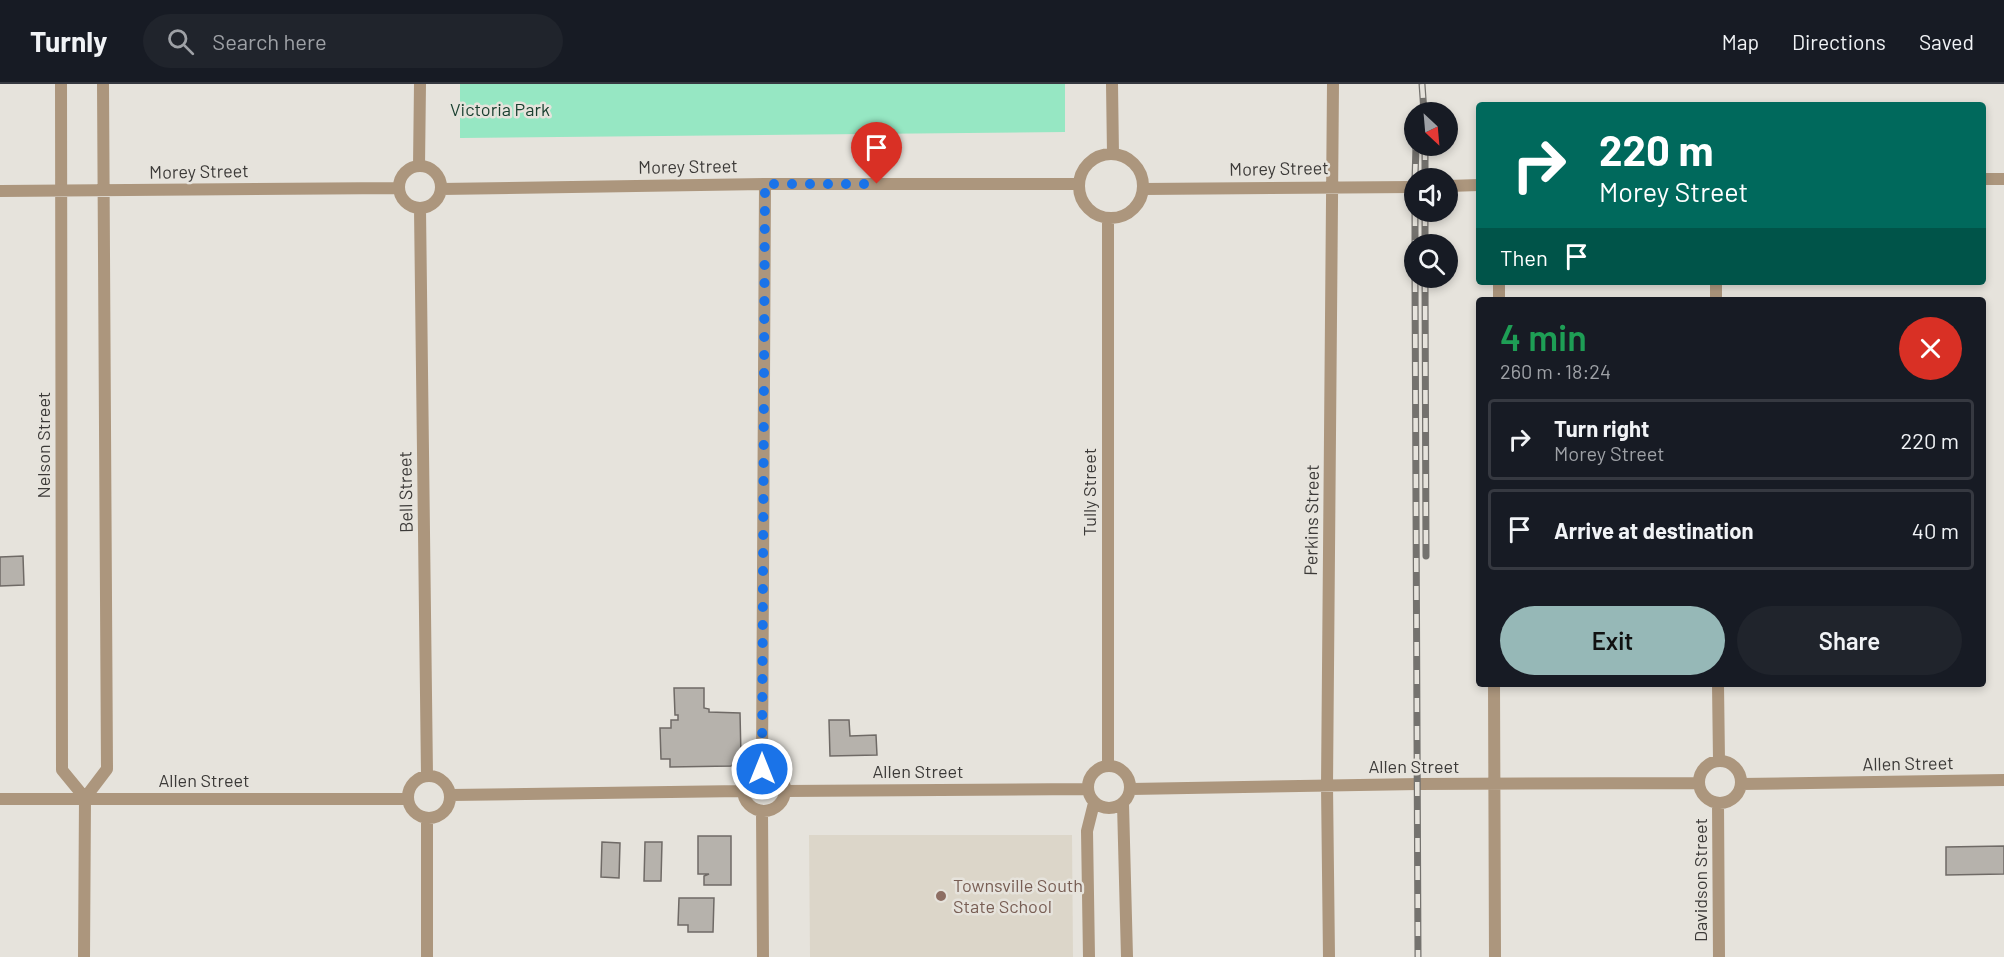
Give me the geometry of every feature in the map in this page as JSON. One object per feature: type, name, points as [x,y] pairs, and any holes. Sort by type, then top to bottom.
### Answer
[{"type":"street","name":"Nelson Street","points":[[61,84],[62,770],[85,798]]},
{"type":"street","points":[[84,957],[85,798],[107,769],[103,84]]},
{"type":"street","points":[[420,84],[420,166]]},
{"type":"street","points":[[1112,84],[1113,154]]},
{"type":"street","name":"Perkins Street","points":[[1329,957],[1327,786],[1334,186],[1333,84]]},
{"type":"street","points":[[1113,154],[1131,162],[1138,169],[1143,189],[1135,207],[1118,218],[1108,219],[1090,211],[1079,194],[1078,184],[1080,174],[1093,159],[1113,154]]},
{"type":"street","points":[[420,166],[436,173],[441,189],[435,203],[420,209],[405,203],[398,188],[404,173],[420,166]]},
{"type":"street","points":[[1986,179],[2004,179]]},
{"type":"street","name":"Morey Street","points":[[441,189],[765,184],[1078,184]]},
{"type":"street","points":[[762,769],[765,184]]},
{"type":"street","points":[[1458,186],[1476,185]]},
{"type":"street","name":"Morey Street","points":[[1143,189],[1404,187]]},
{"type":"street","name":"Morey Street","points":[[0,191],[398,188]]},
{"type":"street","name":"Bell Street","points":[[420,209],[427,775]]},
{"type":"street","name":"Tully Street","points":[[1108,219],[1108,766]]},
{"type":"street","points":[[1494,687],[1495,957]]},
{"type":"street","points":[[1718,687],[1719,761]]},
{"type":"street","points":[[1719,761],[1735,767],[1741,784],[1733,799],[1719,804],[1704,797],[1698,783],[1703,769],[1719,761]]},
{"type":"street","points":[[1089,957],[1087,831],[1094,803],[1088,789],[1090,778],[1097,770],[1108,766],[1125,772],[1131,789],[1123,804],[1127,957]]},
{"type":"street","points":[[762,769],[779,775],[785,791],[777,806],[762,811],[748,805],[742,791],[747,777],[762,769]]},
{"type":"street","points":[[427,775],[444,782],[450,795],[447,807],[442,813],[427,818],[413,811],[407,799],[412,783],[427,775]]},
{"type":"street","name":"Allen Street","points":[[1741,784],[2004,780]]},
{"type":"street","name":"Allen Street","points":[[1131,789],[1698,783]]},
{"type":"street","name":"Allen Street","points":[[785,791],[1088,789]]},
{"type":"street","points":[[450,795],[742,791]]},
{"type":"street","name":"Allen Street","points":[[0,799],[407,799]]},
{"type":"street","points":[[1094,803],[1108,809],[1123,804]]},
{"type":"street","name":"Davidson Street","points":[[1719,804],[1719,957]]},
{"type":"street","points":[[762,811],[763,957]]},
{"type":"street","points":[[427,818],[428,957]]},
{"type":"shaded area","name":"Townsville South State School","points":[[809,835],[1072,835],[1073,957],[810,957]]},
{"type":"green space","name":"Victoria Park","points":[[460,84],[1065,84],[1065,132],[460,138]]},
{"type":"building","points":[[23,556],[24,585],[0,586],[0,557]]},
{"type":"building","points":[[674,688],[704,688],[704,708],[709,709],[709,712],[740,713],[741,757],[731,766],[670,767],[670,759],[661,759],[660,728],[671,728],[671,720],[678,720],[678,715],[675,715]]},
{"type":"building","points":[[829,720],[849,720],[850,736],[876,735],[877,755],[830,756]]},
{"type":"building","points":[[698,836],[731,836],[731,885],[704,885],[704,876],[709,874],[698,874]]},
{"type":"building","points":[[602,842],[620,843],[619,878],[601,877]]},
{"type":"building","points":[[645,842],[662,842],[661,881],[644,881]]},
{"type":"building","points":[[2004,846],[2004,874],[1946,875],[1946,847]]},
{"type":"building","points":[[679,898],[714,898],[713,932],[688,932],[688,925],[678,925]]},
{"type":"railway","points":[[1422,84],[1423,102]]},
{"type":"railway","points":[[1415,168],[1416,156]]},
{"type":"railway","points":[[1425,156],[1425,168]]},
{"type":"railway","points":[[1415,222],[1415,234]]},
{"type":"railway","points":[[1425,222],[1425,234]]},
{"type":"railway","points":[[1415,288],[1418,957]]},
{"type":"railway","points":[[1425,288],[1426,556]]},
{"type":"place","name":"Townsville South State School","points":[[941,896]]},
{"type":"route","points":[[762,769],[765,184],[877,184]]}]
